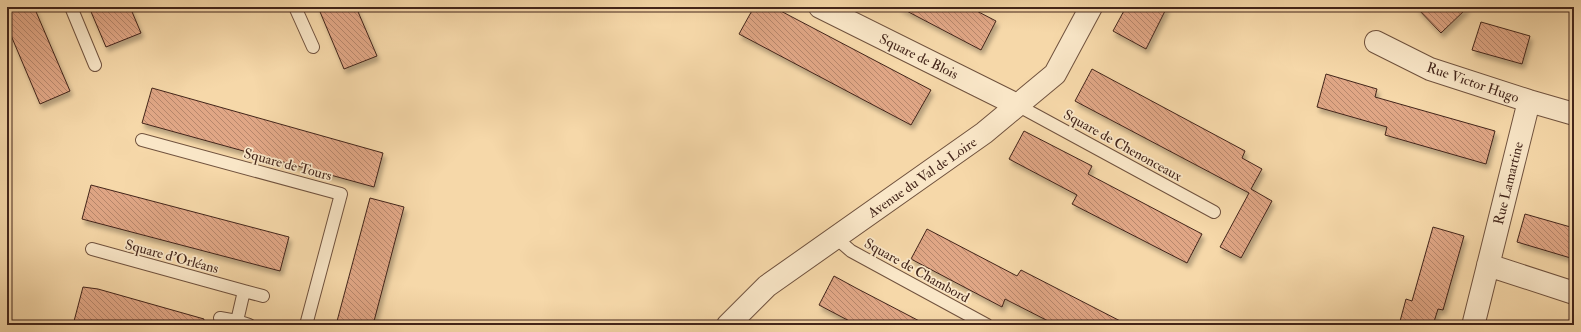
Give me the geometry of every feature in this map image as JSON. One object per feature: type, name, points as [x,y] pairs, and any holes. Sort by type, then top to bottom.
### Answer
[{"type":"street","name":"Square de Blois","points":[[820,7],[1017,105]]},
{"type":"street","name":"Avenue du Val de Loire","points":[[728,325],[767,286],[984,133],[1055,74],[1091,7]]},
{"type":"street","name":"Rue Victor Hugo","points":[[1376,42],[1430,69],[1574,114]]},
{"type":"street","name":"Rue Lamartine","points":[[1475,325],[1474,322],[1529,101]]},
{"type":"street","points":[[1488,265],[1574,293]]},
{"type":"lane","points":[[71,7],[95,65]]},
{"type":"lane","points":[[294,7],[313,47]]},
{"type":"lane","name":"Square de Chenonceaux","points":[[1017,105],[1214,212]]},
{"type":"lane","name":"Square de Tours","points":[[142,140],[341,194],[306,325]]},
{"type":"lane","name":"Square de Chambord","points":[[836,238],[851,251],[987,325]]},
{"type":"lane","name":"Square d'Orléans","points":[[92,249],[263,296]]},
{"type":"lane","points":[[237,321],[244,291]]},
{"type":"lane","points":[[220,318],[249,325]]},
{"type":"building","points":[[7,7],[34,7],[70,91],[40,104],[7,26]]},
{"type":"building","points":[[89,7],[130,7],[141,33],[106,47]]},
{"type":"building","points":[[318,7],[356,7],[377,56],[344,69]]},
{"type":"building","points":[[754,7],[764,7],[773,11],[775,8],[931,90],[911,125],[739,34]]},
{"type":"building","points":[[899,7],[969,7],[996,21],[981,50]]},
{"type":"building","points":[[1126,7],[1167,7],[1146,49],[1113,31]]},
{"type":"building","points":[[1416,7],[1468,7],[1441,33]]},
{"type":"building","points":[[1481,22],[1530,36],[1522,64],[1472,50]]},
{"type":"building","points":[[1092,69],[1245,151],[1242,158],[1262,169],[1251,189],[1272,201],[1241,258],[1220,247],[1249,193],[1075,101]]},
{"type":"building","points":[[1326,74],[1377,89],[1375,97],[1495,131],[1486,164],[1385,135],[1387,127],[1317,107]]},
{"type":"building","points":[[152,88],[383,153],[374,187],[142,123]]},
{"type":"building","points":[[1024,131],[1092,166],[1088,174],[1202,234],[1187,263],[1072,204],[1077,195],[1009,159]]},
{"type":"building","points":[[91,185],[289,237],[280,271],[82,219]]},
{"type":"building","points":[[370,198],[404,207],[373,325],[336,325]]},
{"type":"building","points":[[1525,214],[1574,228],[1574,259],[1517,242]]},
{"type":"building","points":[[1433,227],[1464,236],[1443,310],[1438,309],[1433,325],[1399,325],[1406,299],[1412,301]]},
{"type":"building","points":[[927,229],[1017,276],[1021,270],[1128,325],[1056,325],[1005,299],[1002,307],[911,259]]},
{"type":"building","points":[[834,276],[927,325],[857,325],[819,305]]},
{"type":"building","points":[[83,287],[98,289],[204,319],[203,325],[73,325]]}]
